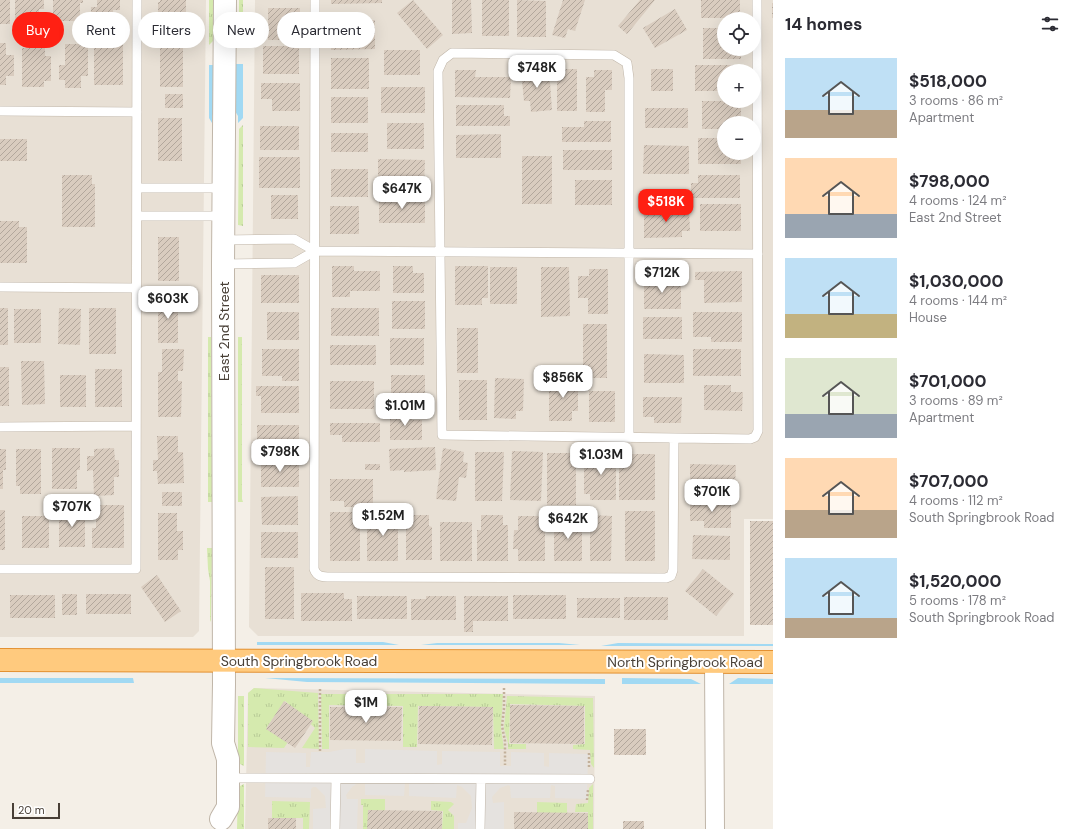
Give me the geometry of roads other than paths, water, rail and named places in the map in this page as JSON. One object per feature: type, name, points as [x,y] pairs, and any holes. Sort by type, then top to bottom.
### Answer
[{"type":"highway","name":"South Springbrook Road","points":[[0,660],[598,662]]},
{"type":"highway","name":"North Springbrook Road","points":[[598,662],[773,662]]},
{"type":"street","name":"East 2nd Street","points":[[223,743],[223,264],[225,0]]},
{"type":"street","points":[[714,662],[715,829]]},
{"type":"street","points":[[221,824],[228,807],[228,759],[223,743]]},
{"type":"street","points":[[221,824],[215,808],[215,760],[223,743]]},
{"type":"lane","points":[[0,569],[136,569],[138,0]]},
{"type":"lane","points":[[316,0],[314,569],[316,574],[320,577],[666,578],[672,576],[674,438]]},
{"type":"lane","points":[[629,438],[629,78],[627,63],[614,55],[452,53],[443,60],[438,71],[442,435],[629,438],[750,439],[755,437],[758,432],[757,0]]},
{"type":"lane","points":[[0,111],[137,112]]},
{"type":"lane","points":[[137,188],[224,188]]},
{"type":"lane","points":[[137,216],[224,216]]},
{"type":"lane","points":[[224,240],[294,239],[315,251],[758,254]]},
{"type":"lane","points":[[223,264],[294,263],[315,251]]},
{"type":"lane","points":[[0,287],[137,288]]},
{"type":"lane","points":[[0,427],[136,426]]},
{"type":"lane","points":[[228,778],[590,779]]},
{"type":"lane","points":[[335,829],[336,779]]},
{"type":"lane","points":[[480,779],[480,829]]},
{"type":"water","points":[[235,64],[243,64],[243,118],[238,123],[238,116],[235,111]]},
{"type":"water","points":[[209,65],[216,65],[215,110],[212,116],[212,123],[209,118]]},
{"type":"water","points":[[257,642],[383,642],[399,645],[257,645]]},
{"type":"water","points":[[437,643],[559,643],[580,645],[421,645]]},
{"type":"water","points":[[618,643],[773,644],[773,646],[601,646]]},
{"type":"water","points":[[0,678],[133,678],[134,683],[0,683]]},
{"type":"water","points":[[265,678],[605,679],[605,684],[307,682]]},
{"type":"water","points":[[622,678],[691,679],[701,684],[622,684]]},
{"type":"water","points":[[738,678],[773,679],[773,684],[729,684]]}]
